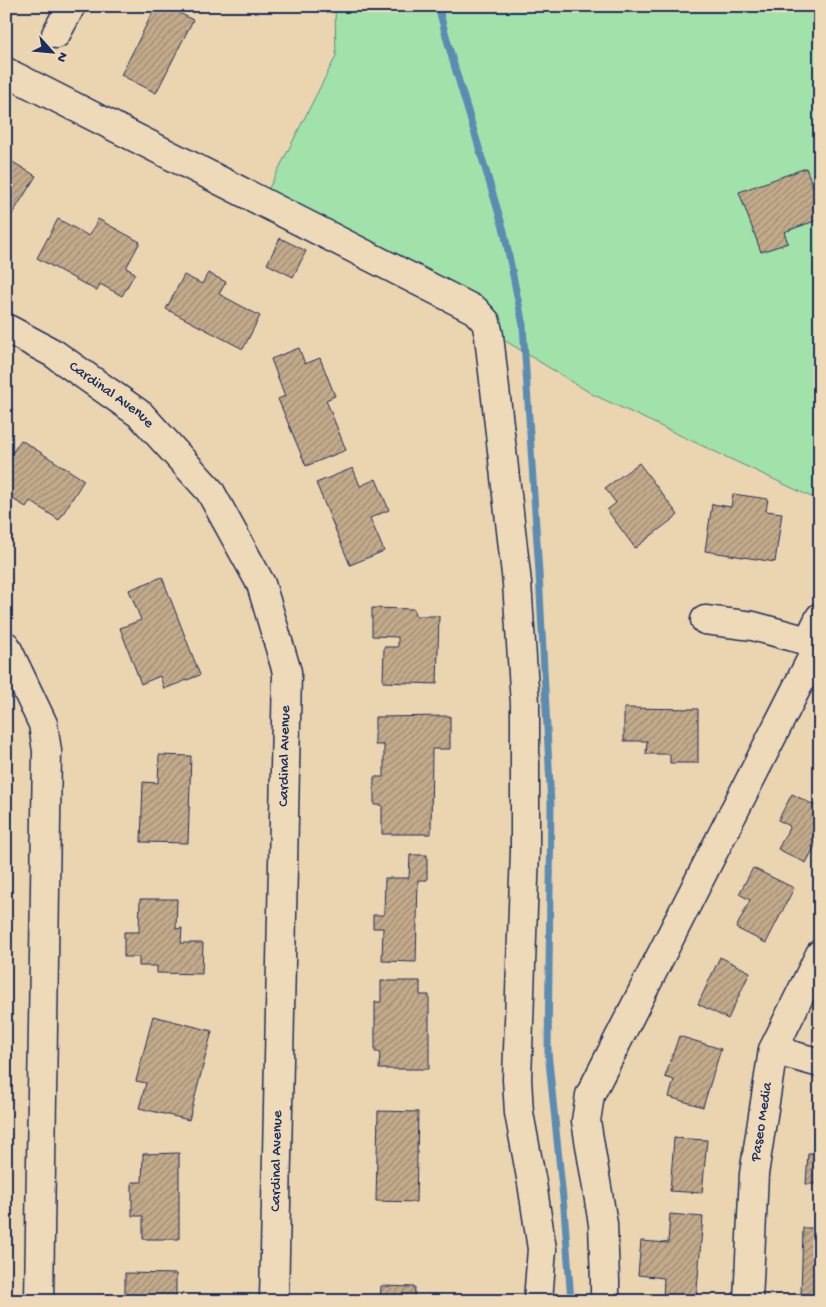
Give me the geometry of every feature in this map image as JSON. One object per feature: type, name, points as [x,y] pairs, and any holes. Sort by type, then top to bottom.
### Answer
[{"type":"street","points":[[56,34],[71,6]]},
{"type":"street","points":[[6,72],[475,310],[486,322],[517,583],[525,704],[525,850],[518,1079],[519,1113],[542,1249],[538,1301]]},
{"type":"street","name":"Cardinal Avenue","points":[[6,328],[53,353],[141,415],[210,491],[261,584],[287,672],[274,1301]]},
{"type":"street","points":[[605,1301],[606,1281],[603,1224],[586,1122],[590,1095],[815,645],[820,617]]},
{"type":"street","points":[[706,620],[753,626],[815,645]]},
{"type":"street","points":[[6,646],[43,724],[47,751],[39,1301]]},
{"type":"street","name":"Paseo Media","points":[[748,1301],[754,1174],[773,1050],[820,954]]},
{"type":"street","points":[[773,1050],[820,1063]]},
{"type":"green space","points":[[335,6],[820,6],[820,501],[592,394],[267,192],[336,56]]},
{"type":"building","points":[[156,6],[166,6],[193,20],[156,93],[121,75]]},
{"type":"building","points":[[6,158],[36,176],[6,224]]},
{"type":"building","points":[[806,168],[820,205],[820,219],[784,232],[788,243],[761,252],[739,192]]},
{"type":"building","points":[[58,219],[89,236],[98,219],[140,242],[126,268],[135,273],[122,296],[100,284],[97,291],[37,258]]},
{"type":"building","points":[[280,238],[306,251],[293,277],[267,264]]},
{"type":"building","points":[[208,273],[226,282],[219,294],[260,316],[243,349],[166,309],[184,275],[202,284]]},
{"type":"building","points":[[299,348],[305,364],[320,358],[335,396],[326,400],[346,450],[306,466],[278,399],[285,396],[271,359]]},
{"type":"building","points":[[21,440],[84,480],[59,520],[30,501],[26,507],[6,495],[6,450],[12,453]]},
{"type":"building","points":[[639,463],[678,515],[635,548],[607,510],[616,503],[605,488]]},
{"type":"building","points":[[353,468],[360,486],[376,479],[389,510],[370,518],[384,551],[350,565],[316,483]]},
{"type":"building","points":[[733,494],[768,499],[766,511],[782,513],[775,562],[705,551],[712,504],[731,507]]},
{"type":"building","points":[[162,577],[200,675],[164,689],[160,676],[141,684],[120,628],[141,620],[129,590]]},
{"type":"building","points":[[372,608],[414,609],[415,616],[439,616],[437,684],[383,682],[384,647],[398,647],[398,637],[372,636]]},
{"type":"building","points":[[624,708],[698,709],[698,763],[670,763],[670,754],[646,754],[647,741],[624,741]]},
{"type":"building","points":[[450,716],[450,749],[432,749],[431,834],[382,834],[382,805],[374,805],[374,777],[384,777],[384,745],[375,745],[375,717]]},
{"type":"building","points":[[159,755],[191,756],[188,843],[141,842],[143,782],[158,783]]},
{"type":"building","points":[[792,794],[820,808],[820,836],[806,863],[778,849],[790,826],[778,820]]},
{"type":"building","points":[[410,855],[427,855],[427,880],[418,880],[416,962],[382,961],[383,928],[373,928],[373,915],[384,915],[385,878],[409,878]]},
{"type":"building","points":[[753,868],[794,888],[766,943],[736,928],[750,900],[739,894]]},
{"type":"building","points":[[140,899],[177,899],[176,929],[182,928],[181,943],[203,943],[202,974],[157,973],[157,966],[139,966],[139,957],[124,957],[124,932],[139,932]]},
{"type":"building","points":[[720,957],[750,972],[728,1019],[698,1004]]},
{"type":"building","points":[[381,981],[420,981],[420,995],[429,995],[429,1069],[379,1069],[380,1052],[375,1052],[375,1002],[381,1002]]},
{"type":"building","points":[[153,1016],[212,1031],[189,1120],[139,1108],[146,1083],[136,1081]]},
{"type":"building","points":[[679,1036],[721,1049],[703,1107],[669,1097],[674,1080],[665,1077]]},
{"type":"building","points":[[378,1111],[418,1112],[416,1202],[376,1201]]},
{"type":"building","points":[[674,1138],[707,1140],[702,1193],[670,1191]]},
{"type":"building","points":[[179,1153],[179,1239],[143,1239],[143,1216],[132,1216],[132,1182],[142,1182],[143,1154]]},
{"type":"building","points":[[808,1153],[820,1153],[820,1184],[806,1184]]},
{"type":"building","points":[[670,1214],[703,1217],[696,1301],[663,1298],[664,1278],[638,1275],[641,1241],[668,1243]]},
{"type":"building","points":[[803,1228],[820,1228],[820,1295],[801,1294]]},
{"type":"building","points":[[125,1273],[176,1274],[176,1301],[125,1301]]},
{"type":"building","points":[[381,1286],[415,1287],[414,1301],[380,1301]]},
{"type":"waterway","points":[[438,6],[504,231],[523,325],[539,573],[551,805],[548,1052],[564,1208],[571,1301]]}]
